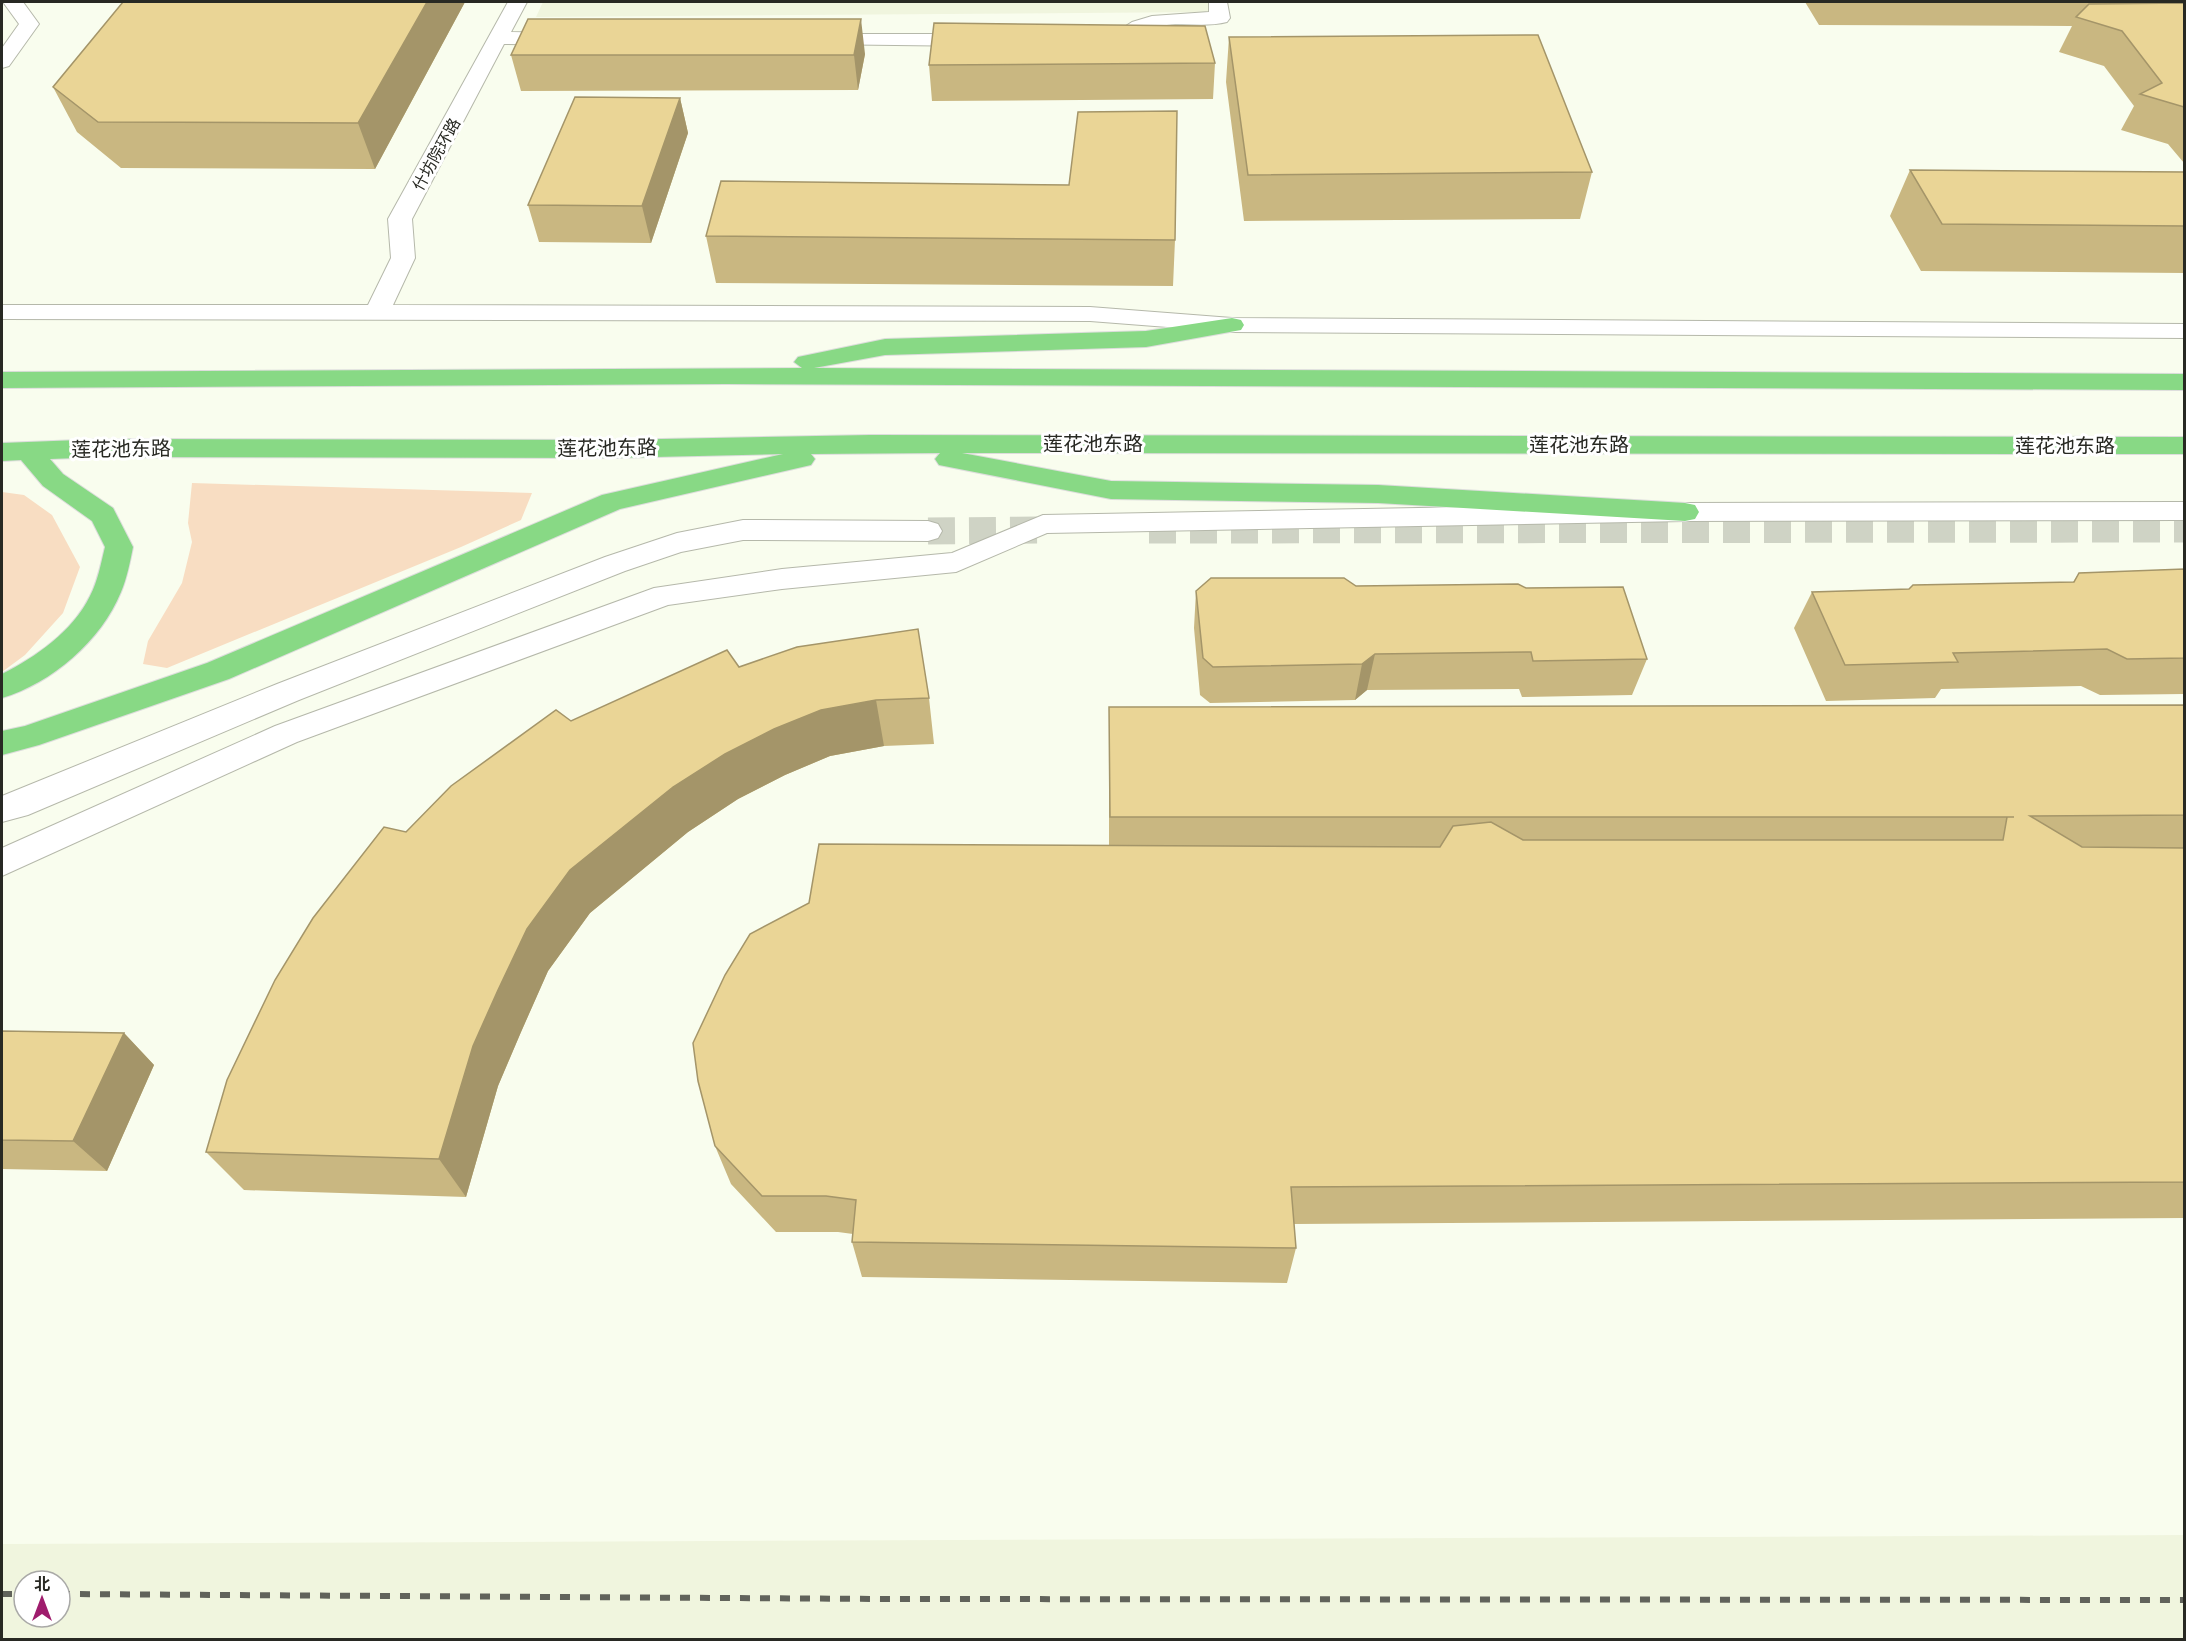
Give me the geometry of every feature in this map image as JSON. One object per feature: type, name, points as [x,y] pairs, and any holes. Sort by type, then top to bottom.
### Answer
[{"type":"highway","points":[[726,376],[885,347],[1146,339],[1232,326]]},
{"type":"highway","points":[[2,380],[726,376],[2184,382]]},
{"type":"highway","points":[[2,743],[28,737],[218,671],[612,502],[870,444],[1111,490],[1378,494],[1684,512]]},
{"type":"highway","name":"莲花池东路","points":[[15,452],[105,448],[610,449],[870,444],[2184,446]]},
{"type":"highway","points":[[2,687],[19,679],[73,641],[105,596],[119,547],[103,515],[15,452]]},
{"type":"street","points":[[2,62],[29,24],[13,2]]},
{"type":"street","name":"什坊院环路","points":[[378,313],[403,258],[400,219],[517,2]]},
{"type":"street","points":[[1081,41],[1117,41],[1125,32],[1144,22],[1220,18],[1218,2]]},
{"type":"street","points":[[499,38],[582,39]]},
{"type":"street","points":[[796,40],[998,40]]},
{"type":"street","points":[[2,312],[1090,314],[1232,326],[2184,331]]},
{"type":"street","points":[[2,863],[286,734],[664,595],[782,579],[956,562],[1043,524],[1684,512],[2184,511]]},
{"type":"street","points":[[2,809],[16,806],[288,692],[615,564],[677,543],[743,530],[928,531]]},
{"type":"street","points":[[286,734],[288,692]]},
{"type":"shaded area","points":[[543,2],[1209,2],[1210,12],[536,17]]},
{"type":"shaded area","points":[[192,483],[532,493],[521,520],[461,547],[167,668],[143,664],[148,641],[182,583],[192,542],[188,523]]},
{"type":"shaded area","points":[[2,492],[24,495],[52,515],[80,567],[63,613],[25,655],[2,672]]},
{"type":"shaded area","points":[[2184,1535],[2184,1640],[2,1639],[2,1544]]},
{"type":"building","points":[[123,2],[427,2],[358,123],[98,122],[53,87]]},
{"type":"building","points":[[2184,3],[2184,107],[2140,94],[2162,83],[2122,31],[2076,17],[2089,4]]},
{"type":"building","points":[[528,19],[861,19],[854,55],[511,55]]},
{"type":"building","points":[[934,23],[1205,26],[1215,63],[929,65]]},
{"type":"building","points":[[1538,35],[1592,172],[1248,175],[1229,37]]},
{"type":"building","points":[[575,97],[680,98],[642,206],[528,205]]},
{"type":"building","points":[[1177,111],[1175,240],[706,236],[721,181],[1069,185],[1078,112]]},
{"type":"building","points":[[1910,170],[2184,172],[2184,226],[1942,224]]},
{"type":"building","points":[[2184,569],[2184,658],[2127,659],[2107,649],[1953,653],[1958,662],[1845,665],[1812,592],[1909,589],[1913,585],[2074,582],[2079,573]]},
{"type":"building","points":[[1211,578],[1344,578],[1356,586],[1518,584],[1526,588],[1623,587],[1647,659],[1533,661],[1531,652],[1375,654],[1362,664],[1213,667],[1203,658],[1196,591]]},
{"type":"building","points":[[918,629],[929,698],[876,700],[821,710],[774,729],[725,754],[673,787],[570,870],[527,929],[498,990],[473,1046],[439,1159],[206,1152],[227,1080],[275,980],[313,918],[384,827],[406,832],[451,786],[556,710],[571,721],[727,650],[739,667],[797,647]]},
{"type":"building","points":[[2184,705],[2184,815],[2030,816],[2082,847],[2184,848],[2184,1182],[1291,1187],[1296,1248],[852,1242],[856,1200],[826,1196],[762,1196],[715,1146],[698,1081],[693,1043],[725,975],[750,934],[809,903],[819,844],[1440,847],[1453,826],[1491,822],[1523,840],[2003,840],[2007,817],[1110,817],[1109,707]]},
{"type":"building","points":[[2,1031],[124,1033],[73,1141],[2,1140]]},
{"type":"tunnel","points":[[1149,530],[2184,529]]},
{"type":"tunnel","points":[[928,531],[1049,530]]},
{"type":"railway","points":[[2,1594],[12,1594]]},
{"type":"railway","points":[[72,1594],[887,1599],[2184,1600]]}]
